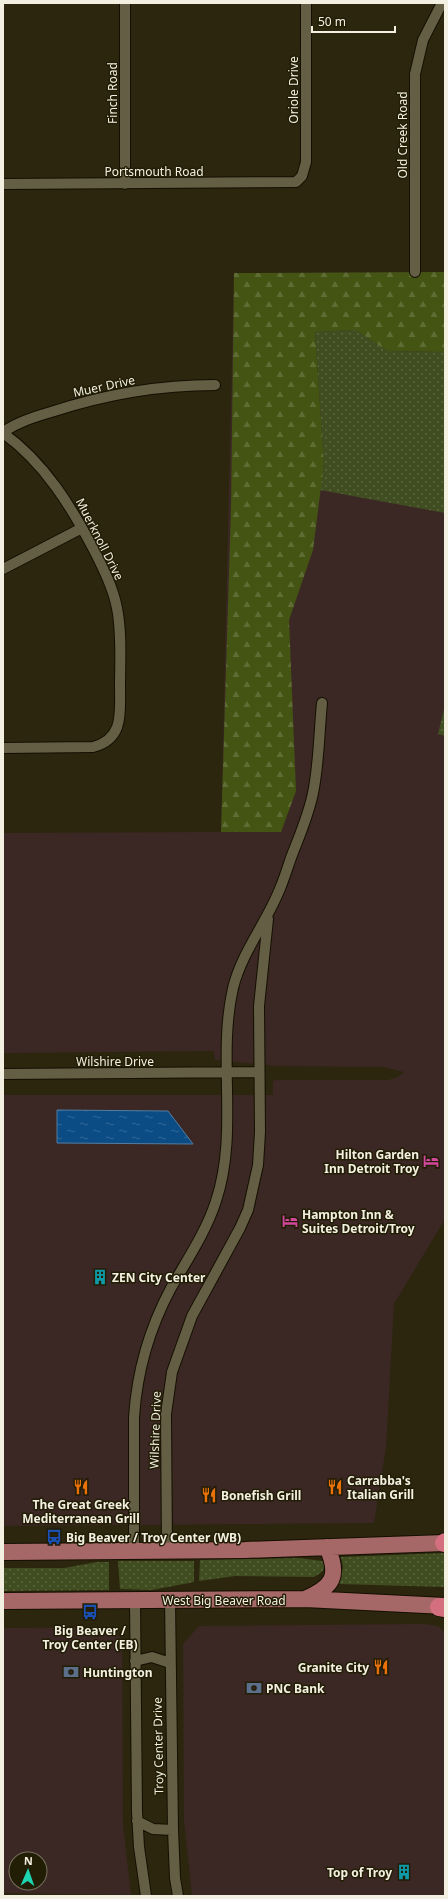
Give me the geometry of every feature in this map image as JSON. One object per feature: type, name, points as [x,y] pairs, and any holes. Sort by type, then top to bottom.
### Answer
[{"type":"main road","points":[[3,1552],[167,1551],[445,1542]]},
{"type":"main road","points":[[305,1599],[322,1592],[333,1576],[333,1561],[327,1547]]},
{"type":"main road","name":"West Big Beaver Road","points":[[3,1601],[305,1599],[443,1607]]},
{"type":"street","name":"Finch Road","points":[[124,184],[125,3]]},
{"type":"street","name":"Oriole Drive","points":[[302,176],[306,162],[306,3]]},
{"type":"street","name":"Old Creek Road","points":[[415,272],[416,74],[418,58],[423,40],[442,3]]},
{"type":"street","name":"Portsmouth Road","points":[[3,184],[290,183],[296,182],[302,176]]},
{"type":"street","name":"Muer Drive","points":[[3,432],[26,420],[92,400],[178,386],[216,385]]},
{"type":"street","name":"Muerknoll Drive","points":[[3,432],[15,442],[52,482],[71,508],[106,574],[117,608],[120,630],[119,722],[112,736],[101,745],[79,747],[3,748]]},
{"type":"street","points":[[3,569],[82,528]]},
{"type":"street","points":[[227,1073],[227,1023],[234,986],[247,951],[268,916],[281,887],[313,795],[322,703]]},
{"type":"street","points":[[258,1072],[259,1006],[268,916]]},
{"type":"street","name":"Wilshire Drive","points":[[3,1074],[258,1072],[260,1132],[258,1160],[248,1210],[231,1248],[192,1316],[172,1372],[166,1414],[167,1551]]},
{"type":"street","name":"Wilshire Drive","points":[[134,1551],[134,1418],[140,1373],[151,1332],[160,1311],[204,1230],[216,1202],[222,1182],[227,1146],[227,1073]]},
{"type":"street","name":"Troy Center Drive","points":[[135,1600],[137,1822],[139,1853],[146,1896]]},
{"type":"street","name":"Troy Center Drive","points":[[170,1600],[173,1830],[175,1878],[178,1896]]},
{"type":"street","points":[[135,1661],[152,1657],[170,1663]]},
{"type":"street","points":[[137,1822],[152,1829],[173,1830]]},
{"type":"shaded area","points":[[445,272],[445,1219],[394,1304],[386,1447],[374,1523],[3,1526],[3,1095],[273,1095],[273,1081],[277,1080],[388,1080],[398,1077],[404,1072],[384,1067],[277,1066],[215,1060],[214,1051],[3,1053],[3,833],[221,832],[234,273]]},
{"type":"shaded area","points":[[424,1624],[438,1626],[445,1633],[445,1896],[192,1896],[184,1820],[183,1644],[199,1626]]},
{"type":"shaded area","points":[[109,1627],[122,1639],[123,1825],[131,1895],[3,1893],[3,1628]]},
{"type":"green space","points":[[445,272],[445,352],[387,351],[356,330],[315,332],[324,463],[313,550],[289,620],[296,791],[281,832],[221,832],[231,509],[234,273]]},
{"type":"green space","points":[[356,330],[387,351],[445,352],[445,513],[320,490],[324,463],[315,332]]},
{"type":"green space","points":[[445,705],[445,736],[438,734]]},
{"type":"green space","points":[[445,1553],[445,1587],[339,1584],[343,1567],[341,1557]]},
{"type":"green space","points":[[298,1558],[322,1561],[324,1564],[324,1569],[314,1577],[235,1576],[199,1581],[200,1560]]},
{"type":"green space","points":[[118,1561],[194,1561],[194,1582],[152,1590],[120,1589]]},
{"type":"green space","points":[[97,1562],[109,1562],[109,1590],[3,1591],[3,1568],[64,1568]]},
{"type":"water","points":[[57,1110],[168,1111],[193,1144],[57,1143]]},
{"type":"place","name":"Hilton Garden Inn Detroit Troy","points":[[431,1161]]},
{"type":"place","name":"Hampton Inn & Suites Detroit/Troy","points":[[290,1221]]},
{"type":"place","name":"ZEN City Center","points":[[100,1277]]},
{"type":"place","name":"The Great Greek Mediterranean Grill","points":[[81,1487]]},
{"type":"place","name":"Carrabba's Italian Grill","points":[[335,1487]]},
{"type":"place","name":"Bonefish Grill","points":[[209,1495]]},
{"type":"place","name":"Big Beaver / Troy Center (WB)","points":[[54,1537]]},
{"type":"place","name":"Big Beaver / Troy Center (EB)","points":[[90,1612]]},
{"type":"place","name":"Granite City","points":[[381,1667]]},
{"type":"place","name":"Huntington","points":[[71,1672]]},
{"type":"place","name":"PNC Bank","points":[[254,1688]]},
{"type":"place","name":"Top of Troy","points":[[404,1872]]}]
